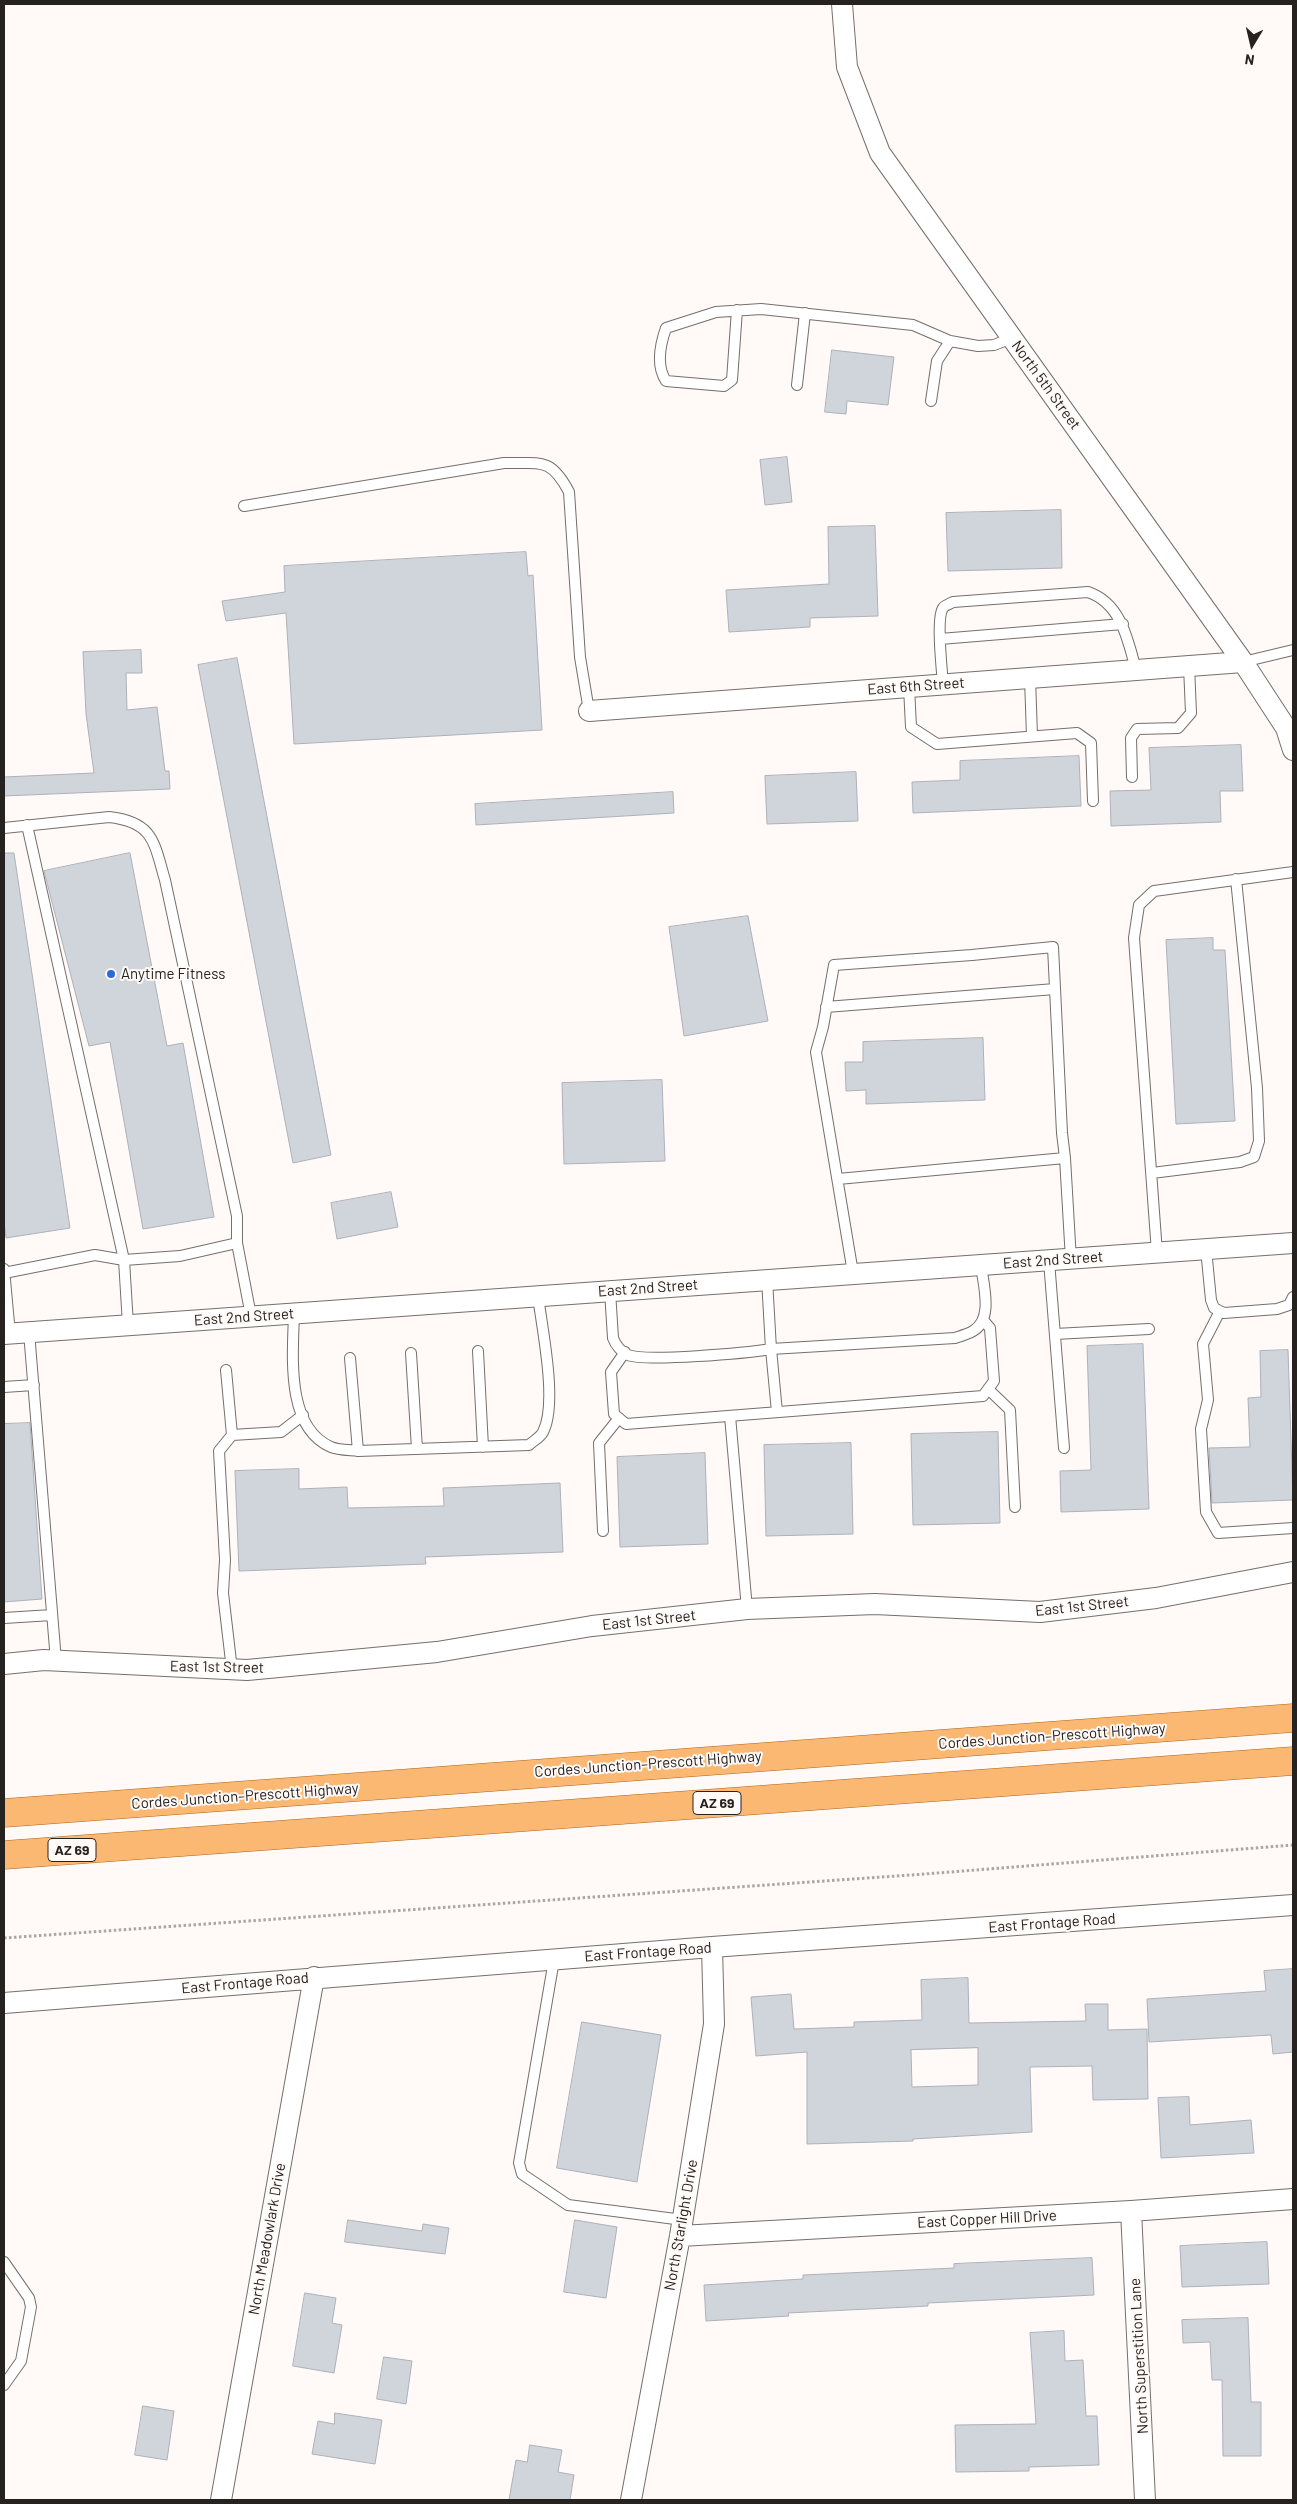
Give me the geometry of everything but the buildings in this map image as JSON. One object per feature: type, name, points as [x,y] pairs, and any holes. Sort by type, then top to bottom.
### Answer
[{"type":"main road","name":"Cordes Junction–Prescott Highway","points":[[4,1813],[1293,1718]]},
{"type":"main road","name":"AZ 69","points":[[4,1855],[1293,1761]]},
{"type":"street","name":"North 5th Street","points":[[842,4],[848,67],[880,153],[1243,662],[1286,728],[1293,750]]},
{"type":"street","name":"East 6th Street","points":[[590,711],[1243,662]]},
{"type":"street","name":"East 2nd Street","points":[[15,1333],[1293,1243]]},
{"type":"street","name":"East 1st Street","points":[[4,1664],[56,1661],[247,1670],[437,1652],[592,1626],[747,1608],[875,1604],[1040,1612],[1156,1598],[1293,1572]]},
{"type":"street","name":"East Frontage Road","points":[[4,2003],[712,1947],[1293,1906]]},
{"type":"street","name":"North Starlight Drive","points":[[631,2500],[681,2228],[714,2024],[712,1947]]},
{"type":"street","name":"North Meadowlark Drive","points":[[221,2500],[314,1978]]},
{"type":"street","name":"East Copper Hill Drive","points":[[681,2228],[1131,2211],[1293,2199]]},
{"type":"street","name":"North Superstition Lane","points":[[1131,2211],[1145,2500]]},
{"type":"lane","points":[[737,310],[732,380],[724,386],[666,381],[660,371],[662,339],[666,328],[716,312],[737,310],[761,308],[914,325],[950,342],[985,347],[1012,338]]},
{"type":"lane","points":[[797,385],[805,313]]},
{"type":"lane","points":[[931,401],[937,361],[950,342]]},
{"type":"lane","points":[[244,506],[504,463],[545,464],[559,474],[569,492],[580,657],[590,711]]},
{"type":"lane","points":[[943,684],[940,639],[941,613],[944,607],[954,602],[1088,592],[1106,601],[1123,624],[1136,670]]},
{"type":"lane","points":[[940,639],[1123,624]]},
{"type":"lane","points":[[1243,662],[1293,650]]},
{"type":"lane","points":[[1132,777],[1131,738],[1137,729],[1178,728],[1191,713],[1189,666]]},
{"type":"lane","points":[[1030,678],[1032,736]]},
{"type":"lane","points":[[909,687],[911,727],[937,744],[1077,733],[1091,743],[1093,801]]},
{"type":"lane","points":[[4,828],[109,817],[125,819],[140,826],[152,838],[165,880],[235,1206],[237,1243],[251,1316]]},
{"type":"lane","points":[[27,825],[124,1260],[128,1325]]},
{"type":"lane","points":[[1157,1253],[1135,969],[1134,938],[1139,905],[1154,891],[1236,878],[1293,872]]},
{"type":"lane","points":[[1152,1173],[1240,1162],[1254,1156],[1259,1141],[1257,1088],[1236,878]]},
{"type":"lane","points":[[853,1273],[816,1052],[834,965],[1053,947],[1070,1260]]},
{"type":"lane","points":[[826,1007],[1055,989]]},
{"type":"lane","points":[[838,1178],[1065,1158]]},
{"type":"lane","points":[[4,1274],[95,1255],[124,1260],[180,1256],[237,1243]]},
{"type":"lane","points":[[1206,1249],[1211,1300],[1214,1308],[1224,1313],[1278,1310],[1288,1305],[1293,1298]]},
{"type":"lane","points":[[1049,1261],[1064,1448]]},
{"type":"lane","points":[[610,1290],[613,1338],[615,1346],[625,1352],[637,1356],[746,1353],[770,1349],[955,1338],[974,1330],[983,1320],[985,1312],[981,1265]]},
{"type":"lane","points":[[4,1269],[15,1333],[34,1385],[56,1661]]},
{"type":"lane","points":[[767,1279],[770,1349],[777,1412]]},
{"type":"lane","points":[[294,1313],[293,1360],[295,1398],[312,1434],[331,1447],[358,1451],[529,1445],[542,1434],[548,1420],[550,1398],[538,1296]]},
{"type":"lane","points":[[1220,1310],[1203,1344],[1208,1400],[1201,1429],[1206,1512],[1218,1533],[1293,1528]]},
{"type":"lane","points":[[625,1352],[610,1372],[614,1414],[626,1424],[983,1396],[994,1380],[990,1328],[983,1320]]},
{"type":"lane","points":[[1055,1334],[1149,1329]]},
{"type":"lane","points":[[478,1351],[483,1447]]},
{"type":"lane","points":[[411,1353],[417,1449]]},
{"type":"lane","points":[[350,1358],[358,1451]]},
{"type":"lane","points":[[226,1370],[232,1435]]},
{"type":"lane","points":[[4,1387],[34,1385]]},
{"type":"lane","points":[[988,1389],[1010,1410],[1015,1507]]},
{"type":"lane","points":[[232,1670],[224,1593],[225,1560],[218,1451],[232,1435],[281,1432],[303,1415]]},
{"type":"lane","points":[[730,1416],[747,1608]]},
{"type":"lane","points":[[603,1531],[598,1443],[619,1418]]},
{"type":"lane","points":[[4,1618],[52,1614]]},
{"type":"lane","points":[[554,1960],[520,2163],[522,2174],[568,2205],[681,2228]]},
{"type":"lane","points":[[4,2262],[29,2298],[31,2307],[21,2361],[4,2385]]},
{"type":"path","points":[[4,1938],[925,1874],[1293,1845]]},
{"type":"place","name":"Anytime Fitness","points":[[111,974]]}]
